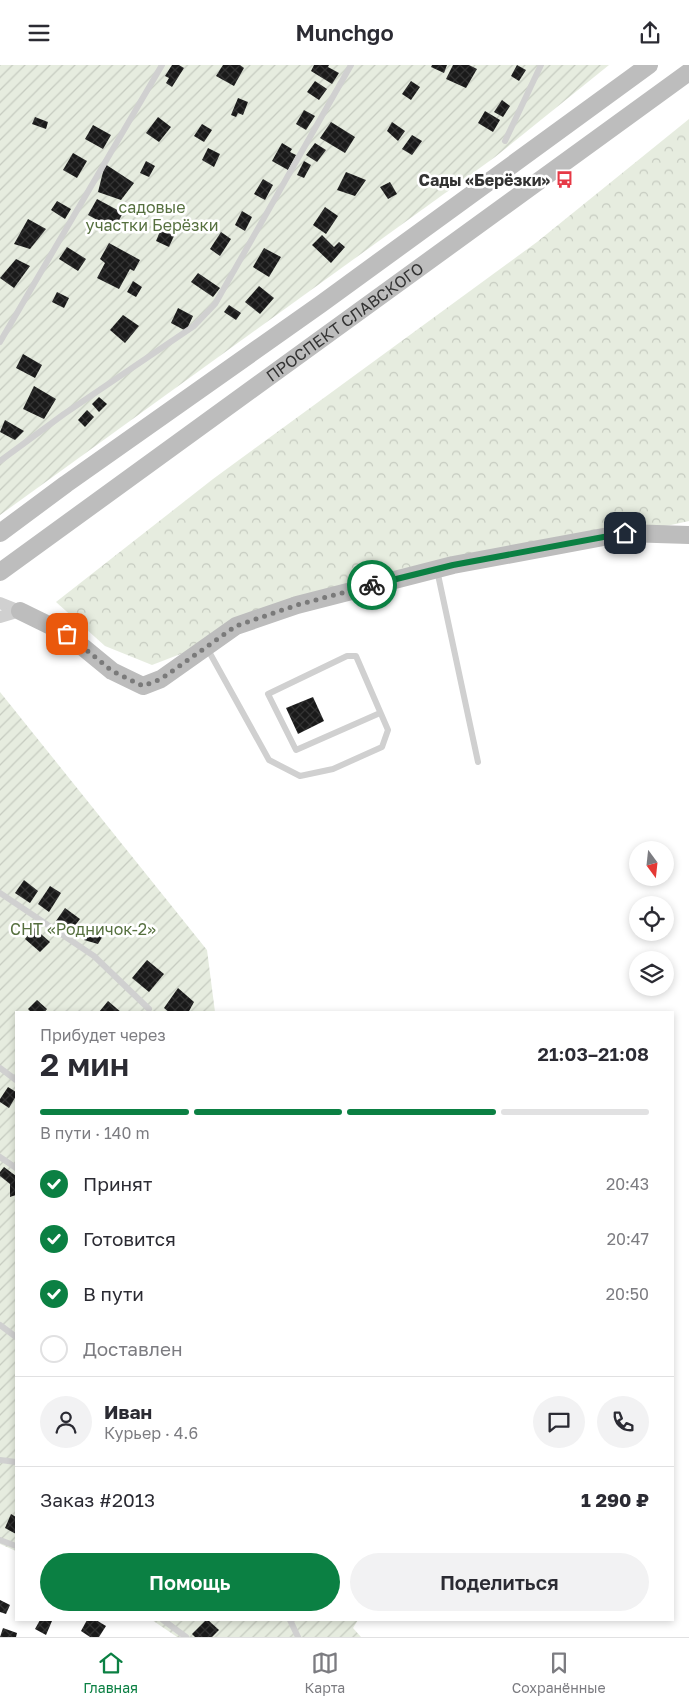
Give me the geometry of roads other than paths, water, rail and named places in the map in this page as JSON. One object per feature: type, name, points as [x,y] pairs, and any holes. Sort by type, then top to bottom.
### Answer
[{"type":"main road","name":"ПРОСПЕКТ СЛАВСКОГО","points":[[0,533],[66,484],[329,299],[649,65]]},
{"type":"main road","name":"ПРОСПЕКТ СЛАВСКОГО","points":[[0,572],[689,72]]},
{"type":"main road","points":[[20,611],[67,634],[112,671],[143,686],[161,679],[236,626],[297,605],[437,569],[625,533],[689,535]]},
{"type":"street","points":[[0,603],[20,611]]},
{"type":"street","points":[[0,617],[20,611]]},
{"type":"lane","points":[[0,342],[162,65]]},
{"type":"lane","points":[[0,461],[64,414],[194,326],[215,304],[350,65]]},
{"type":"lane","points":[[505,141],[542,65]]},
{"type":"lane","points":[[437,569],[478,762]]},
{"type":"lane","points":[[207,647],[269,760],[300,776],[333,769],[382,747],[388,730],[356,656],[347,656],[268,694],[296,750],[380,713]]},
{"type":"lane","points":[[0,893],[94,956],[150,1009]]},
{"type":"lane","points":[[0,1068],[15,1079]]},
{"type":"lane","points":[[0,1157],[15,1167]]},
{"type":"lane","points":[[0,1325],[15,1336]]},
{"type":"lane","points":[[0,1460],[15,1462]]},
{"type":"lane","points":[[0,1540],[15,1546]]},
{"type":"lane","points":[[164,1621],[186,1637]]},
{"type":"lane","points":[[290,1621],[298,1637]]},
{"type":"place","name":"Сады «Берёзки»","points":[[564,180]]},
{"type":"park label","name":"садовые участки Берёзки","points":[[152,216]]},
{"type":"park label","name":"СНТ «Родничок-2»","points":[[83,929]]}]
